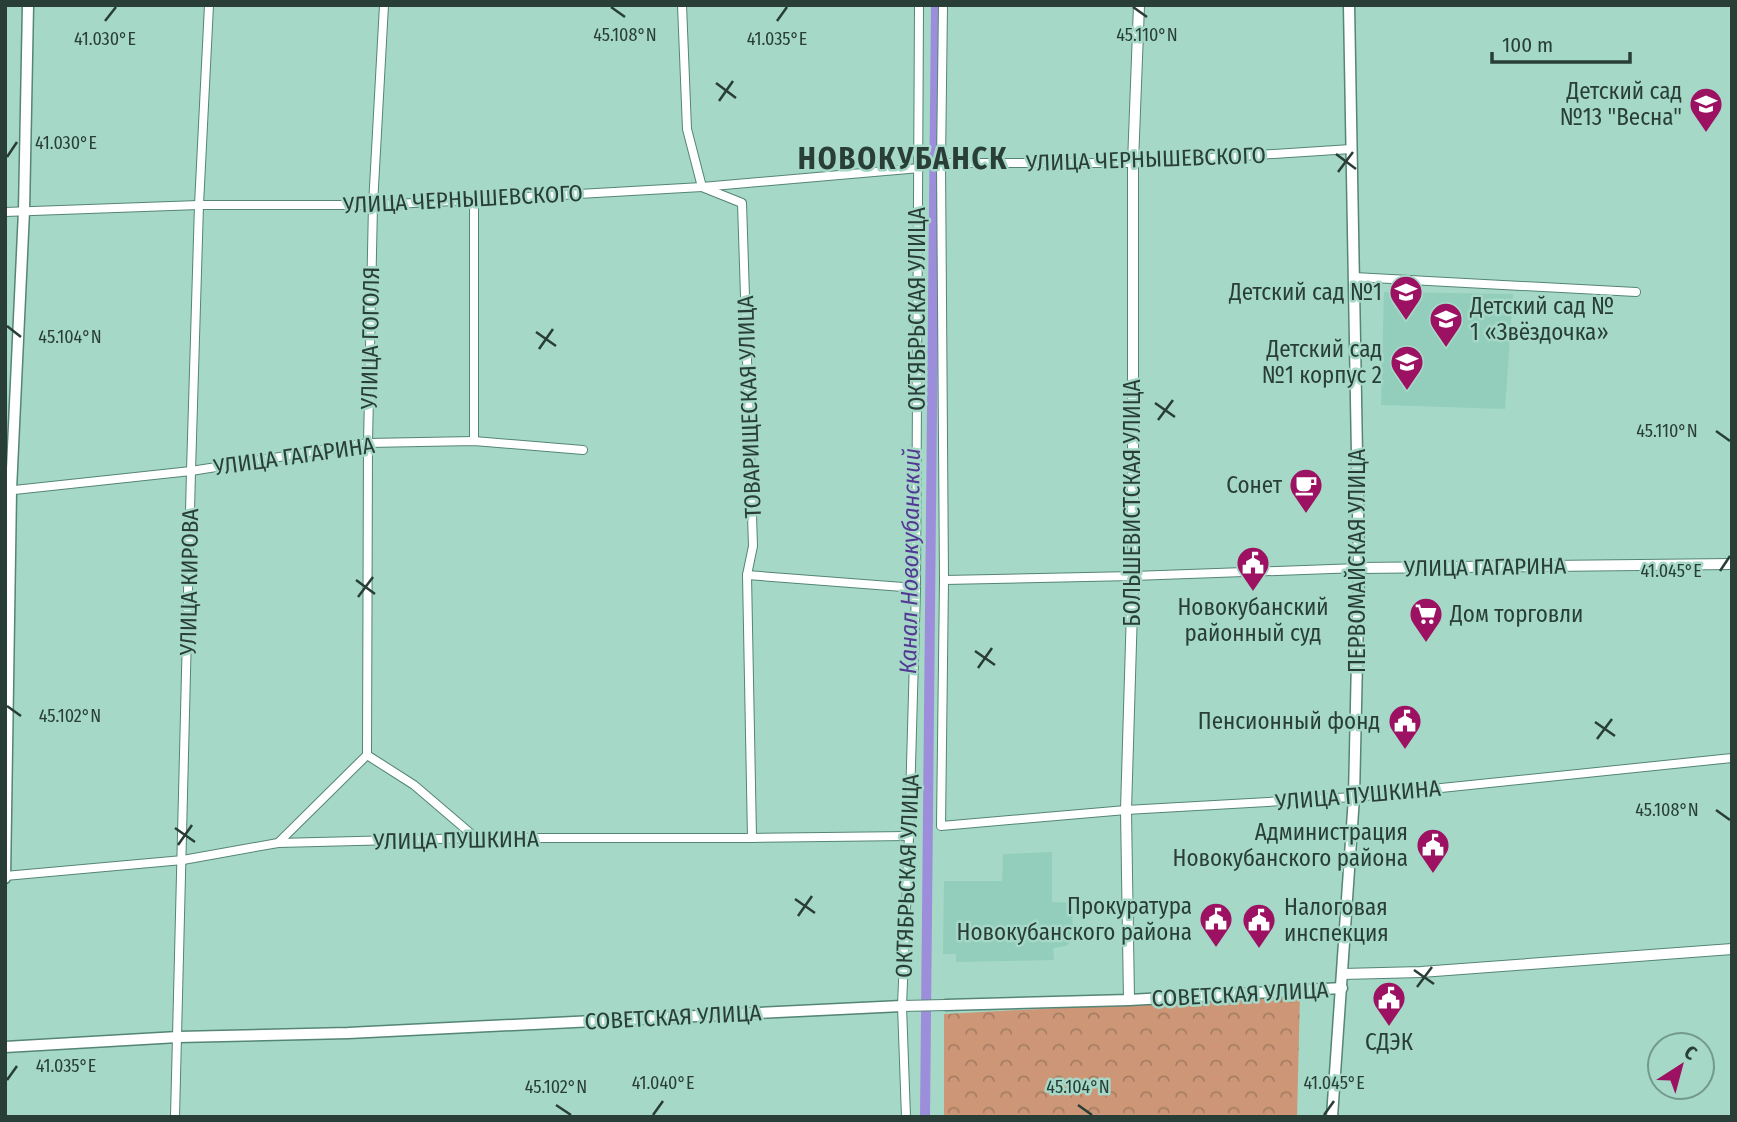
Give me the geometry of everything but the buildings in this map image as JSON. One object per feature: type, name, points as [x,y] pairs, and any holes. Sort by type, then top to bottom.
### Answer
[{"type":"main road","points":[[5,877],[8,490],[24,211],[28,5]]},
{"type":"main road","name":"ПЕРВОМАЙСКАЯ УЛИЦА","points":[[1332,1117],[1354,797],[1359,568],[1349,5]]},
{"type":"main road","name":"СОВЕТСКАЯ УЛИЦА","points":[[946,1005],[1129,1000],[1342,988]]},
{"type":"main road","name":"СОВЕТСКАЯ УЛИЦА","points":[[5,1047],[902,1006]]},
{"type":"street","name":"УЛИЦА КИРОВА","points":[[175,1117],[199,205],[209,5]]},
{"type":"street","name":"УЛИЦА ГОГОЛЯ","points":[[367,755],[368,443],[373,205],[384,5]]},
{"type":"street","points":[[682,5],[687,129],[702,187]]},
{"type":"street","name":"ОКТЯБРЬСКАЯ УЛИЦА","points":[[906,1117],[902,1006],[916,588],[919,5]]},
{"type":"street","name":"ОКТЯБРЬСКАЯ УЛИЦА","points":[[941,826],[944,579],[943,5]]},
{"type":"street","name":"БОЛЬШЕВИСТСКАЯ УЛИЦА","points":[[1129,1000],[1126,810],[1133,576],[1133,163],[1139,5]]},
{"type":"street","name":"УЛИЦА ЧЕРНЫШЕВСКОГО","points":[[942,163],[1133,163],[1351,149]]},
{"type":"street","name":"УЛИЦА ЧЕРНЫШЕВСКОГО","points":[[5,212],[199,205],[373,205],[702,187],[919,168]]},
{"type":"street","name":"ТОВАРИЩЕСКАЯ УЛИЦА","points":[[702,187],[742,203],[753,546],[747,575],[752,838]]},
{"type":"street","points":[[474,200],[474,441]]},
{"type":"street","points":[[1354,277],[1636,292]]},
{"type":"street","name":"УЛИЦА ГАГАРИНА","points":[[8,490],[191,471],[368,443],[474,441],[583,450]]},
{"type":"street","name":"УЛИЦА ГАГАРИНА","points":[[944,579],[1359,568],[1732,564]]},
{"type":"street","points":[[747,575],[916,588]]},
{"type":"street","points":[[278,843],[367,755],[414,785],[477,838]]},
{"type":"street","name":"УЛИЦА ПУШКИНА","points":[[941,826],[1126,810],[1354,797],[1732,758]]},
{"type":"street","name":"УЛИЦА ПУШКИНА","points":[[5,877],[183,860],[278,843],[477,838],[909,836]]},
{"type":"street","name":"СОВЕТСКАЯ УЛИЦА","points":[[1343,974],[1434,971],[1732,949]]},
{"type":"street","name":"СОВЕТСКАЯ УЛИЦА","points":[[902,1006],[946,1005]]},
{"type":"shaded area","name":"Детский сад № 1 «Звёздочка»","points":[[1384,292],[1513,294],[1505,409],[1381,405]]},
{"type":"shaded area","points":[[1052,852],[1052,902],[1072,903],[1073,939],[1066,946],[1053,948],[1054,960],[956,962],[956,954],[943,954],[944,881],[1002,881],[1003,854]]},
{"type":"green space","points":[[1300,995],[1297,1117],[944,1117],[944,1014]]},
{"type":"waterway","name":"Канал Новокубанский","points":[[925,1117],[936,5]]},
{"type":"place","name":"Детский сад №13 \"Весна\"","points":[[1706,134]]},
{"type":"place","name":"Детский сад №1","points":[[1406,322]]},
{"type":"place","name":"Детский сад № 1 «Звёздочка»","points":[[1446,349]]},
{"type":"place","name":"Детский сад №1 корпус 2","points":[[1407,392]]},
{"type":"place","name":"Сонет","points":[[1306,515]]},
{"type":"place","name":"Новокубанский районный суд","points":[[1253,593]]},
{"type":"place","name":"Дом торговли","points":[[1426,644]]},
{"type":"place","name":"Пенсионный фонд","points":[[1405,751]]},
{"type":"place","name":"Администрация Новокубанского района","points":[[1433,875]]},
{"type":"place","name":"Прокуратура Новокубанского района","points":[[1216,949]]},
{"type":"place","name":"Налоговая инспекция","points":[[1259,950]]},
{"type":"place","name":"СДЭК","points":[[1389,1028]]},
{"type":"district","name":"НОВОКУБАНСК","points":[[903,159]]}]
